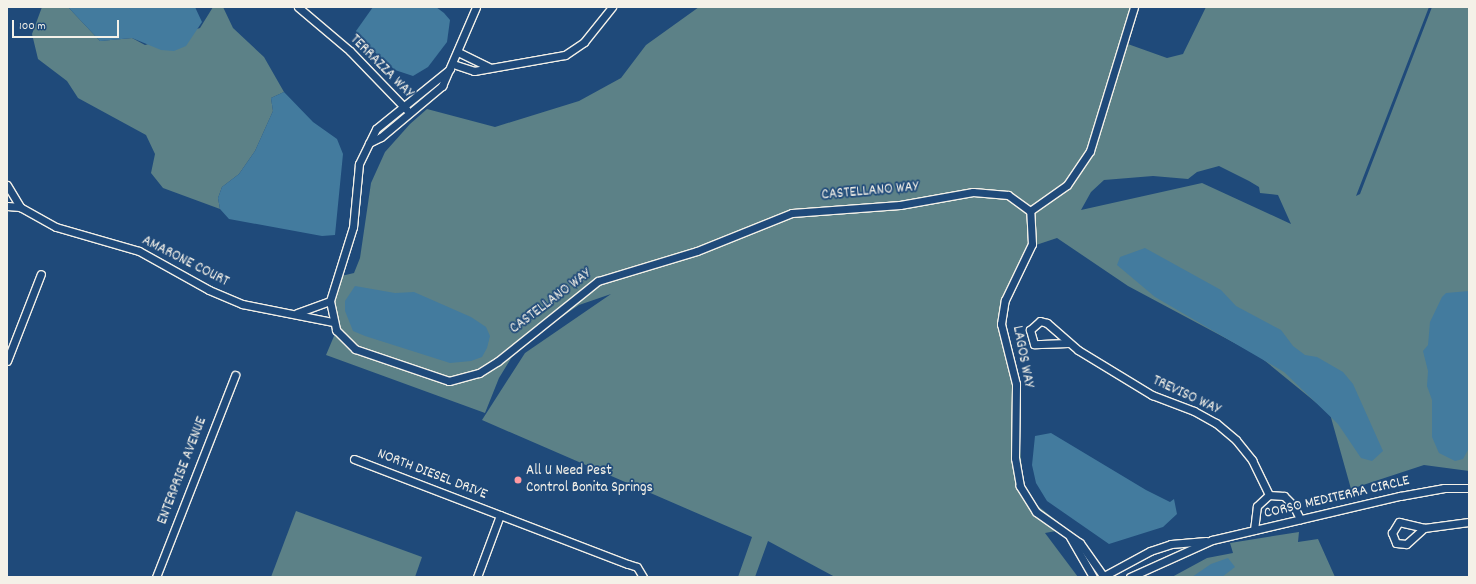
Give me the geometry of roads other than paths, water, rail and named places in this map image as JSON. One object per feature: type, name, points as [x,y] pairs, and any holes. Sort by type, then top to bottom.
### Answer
[{"type":"street","name":"TERRAZZA WAY","points":[[298,7],[350,51],[409,114]]},
{"type":"street","name":"CASTELLANO WAY","points":[[369,143],[433,96],[452,66],[476,7]]},
{"type":"street","points":[[452,66],[474,71],[489,67],[565,55],[584,42],[612,7]]},
{"type":"street","points":[[1030,211],[1067,185],[1090,151],[1134,7]]},
{"type":"street","points":[[458,52],[489,67]]},
{"type":"street","name":"CASTELLANO WAY","points":[[452,66],[376,129],[359,164],[353,227],[330,301],[333,322],[343,340],[356,349],[449,381],[479,373],[498,361],[598,281],[697,251],[792,213],[900,205],[973,192],[1008,196],[1030,211]]},
{"type":"street","points":[[7,185],[20,207]]},
{"type":"street","name":"AMARONE COURT","points":[[7,206],[20,207],[56,227],[113,242],[159,260],[226,298],[261,309],[297,313]]},
{"type":"street","name":"LAGOS WAY","points":[[1030,211],[1032,244],[1004,300],[1001,324],[1016,384],[1016,474],[1026,500],[1046,520],[1080,543],[1103,577]]},
{"type":"street","points":[[7,361],[40,274]]},
{"type":"street","points":[[297,313],[330,301]]},
{"type":"street","points":[[297,313],[320,322],[333,322]]},
{"type":"street","name":"TREVISO WAY","points":[[1068,343],[1034,344],[1030,330],[1040,321],[1047,323],[1068,343],[1152,395],[1200,414],[1227,432],[1259,470],[1269,495]]},
{"type":"street","name":"ENTERPRISE AVENUE","points":[[156,577],[235,375]]},
{"type":"street","name":"NORTH DIESEL DRIVE","points":[[354,459],[632,566],[643,577]]},
{"type":"street","name":"CORSO MEDITERRA CIRCLE","points":[[1103,577],[1150,551],[1186,542],[1212,540],[1400,496],[1469,488]]},
{"type":"street","points":[[1254,530],[1257,506],[1269,495],[1284,496],[1293,505],[1300,519]]},
{"type":"street","points":[[477,577],[500,515]]},
{"type":"street","points":[[1424,528],[1469,522]]},
{"type":"street","name":"LAGOS WAY","points":[[1070,537],[1093,577]]},
{"type":"street","name":"CORSO MEDITERRA CIRCLE","points":[[1130,577],[1212,540]]},
{"type":"water","points":[[68,7],[195,7],[202,22],[186,46],[174,51],[161,50],[132,38],[100,41]]},
{"type":"water","points":[[373,7],[436,7],[450,20],[447,42],[428,67],[413,76],[395,70],[361,40],[356,31]]},
{"type":"water","points":[[284,92],[313,122],[337,139],[343,154],[335,235],[322,236],[229,219],[220,209],[218,198],[222,187],[239,174],[255,151],[273,111],[271,98]]},
{"type":"water","points":[[1145,248],[1221,290],[1236,306],[1281,330],[1293,346],[1305,355],[1317,357],[1343,372],[1353,384],[1383,451],[1372,461],[1361,458],[1338,424],[1284,372],[1155,297],[1117,265],[1120,257]]},
{"type":"water","points":[[355,286],[395,293],[414,292],[471,317],[486,327],[490,336],[487,348],[482,357],[471,361],[450,363],[353,331],[345,311],[345,301]]},
{"type":"water","points":[[1469,291],[1469,448],[1463,459],[1455,461],[1439,453],[1432,437],[1432,400],[1427,386],[1428,371],[1423,351],[1428,345],[1430,322],[1442,297],[1446,293]]},
{"type":"water","points":[[1051,433],[1146,490],[1170,502],[1174,499],[1177,514],[1163,527],[1109,544],[1047,501],[1036,483],[1032,465],[1035,436]]},
{"type":"water","points":[[1228,558],[1235,567],[1222,577],[1192,577],[1211,564]]},
{"type":"place","name":"All U Need Pest Control Bonita Springs","points":[[518,480]]}]
